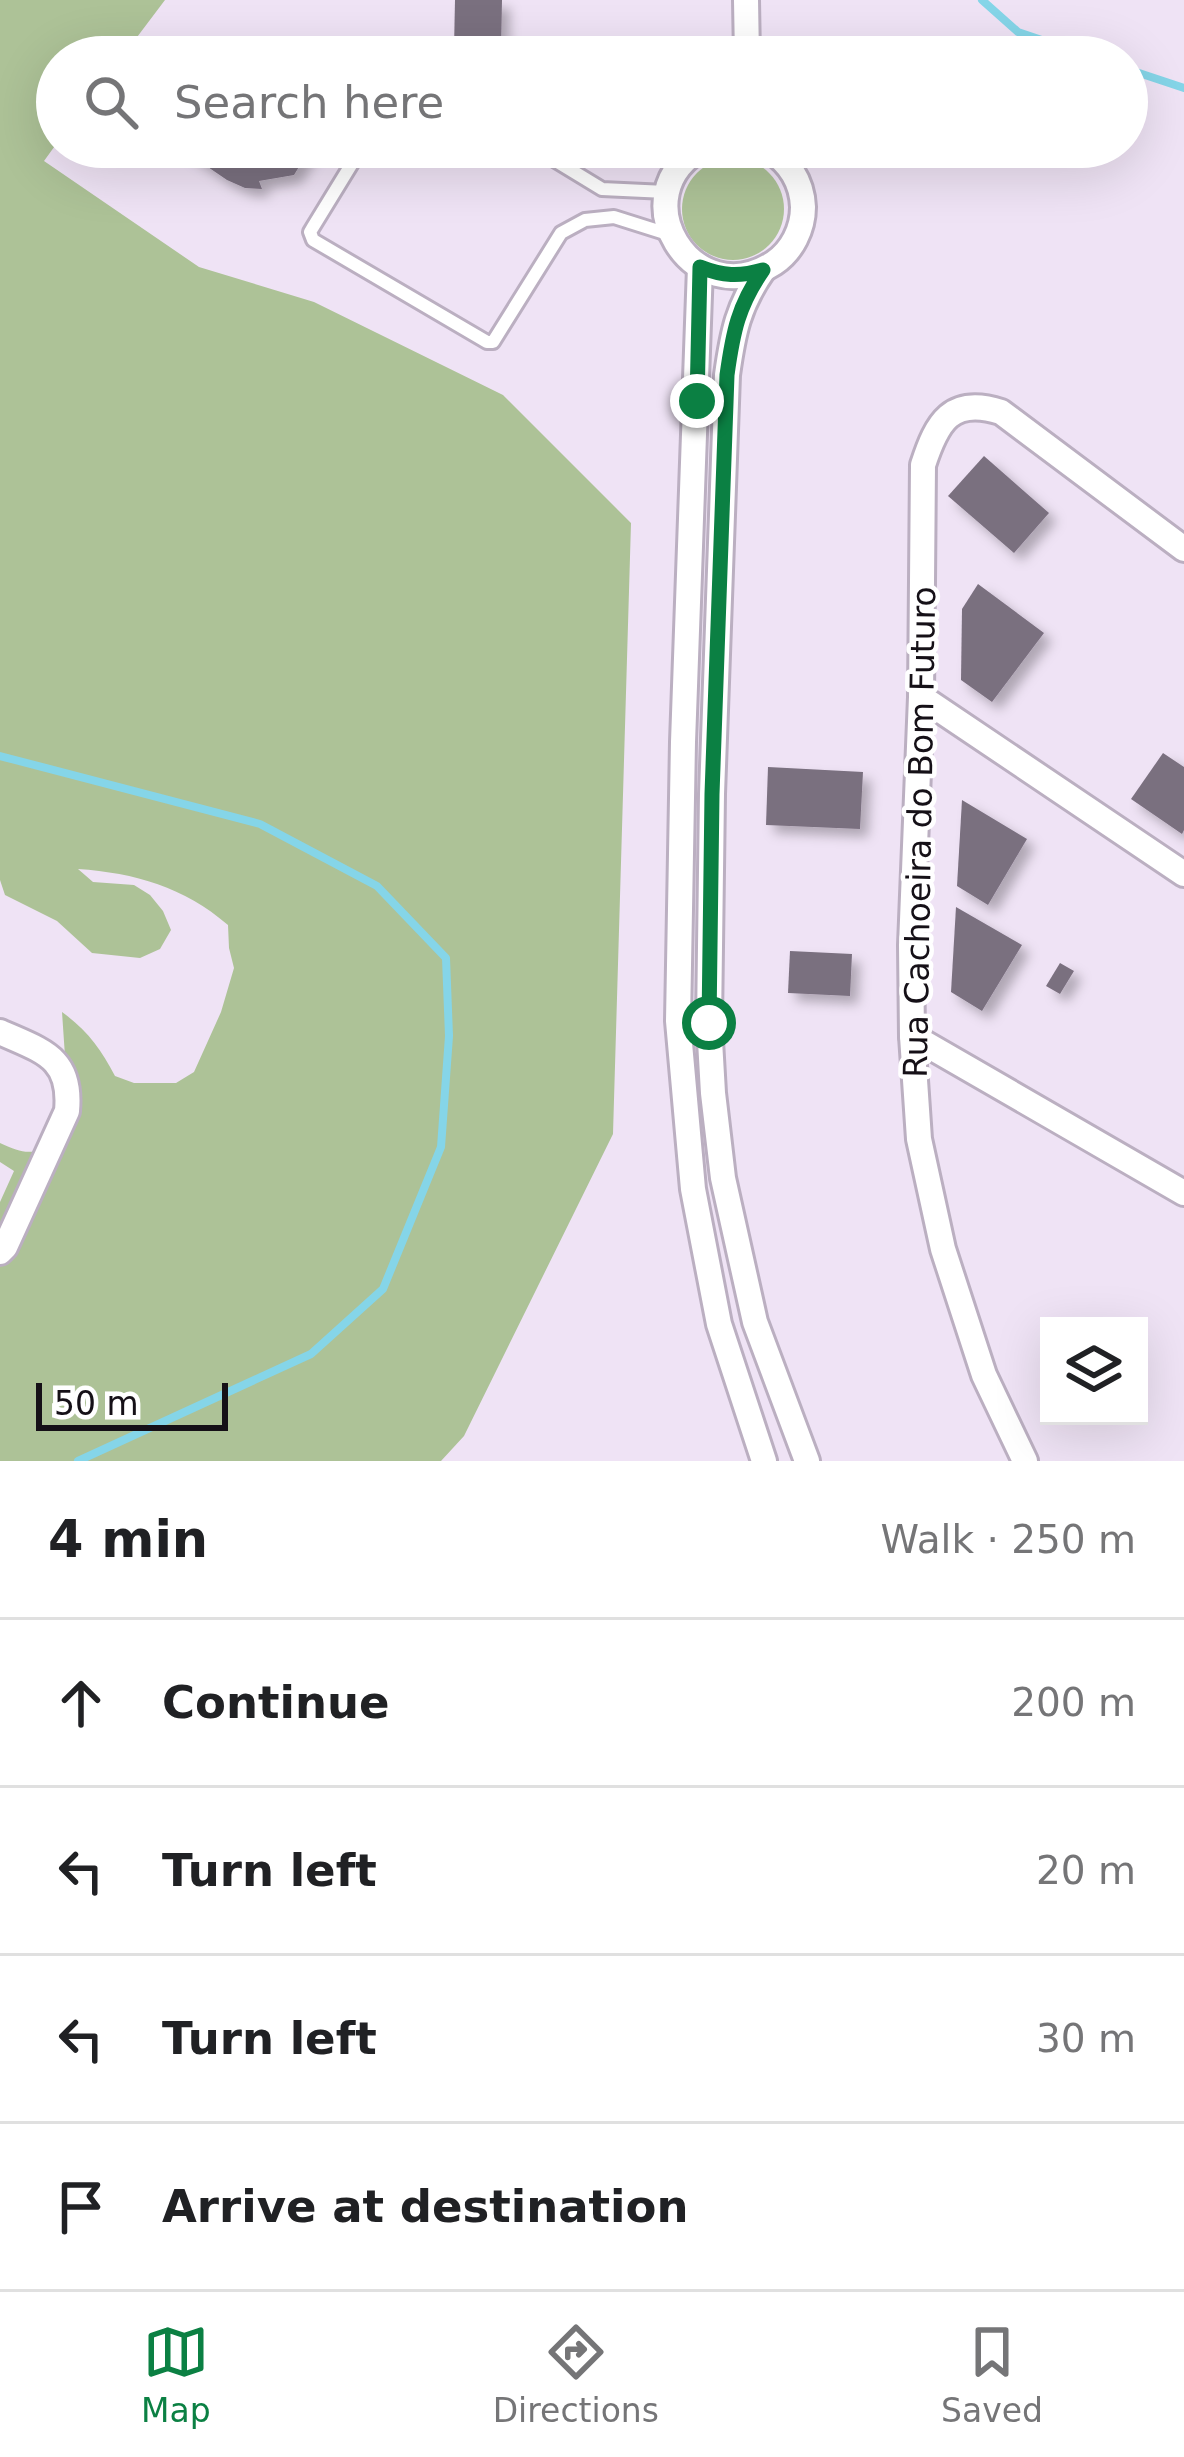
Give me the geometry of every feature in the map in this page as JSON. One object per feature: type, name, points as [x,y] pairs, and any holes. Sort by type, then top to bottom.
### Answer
[{"type":"street","points":[[746,0],[747,36]]},
{"type":"street","points":[[679,168],[667,192],[665,214],[682,254],[720,275],[742,276],[782,258],[795,241],[803,218],[802,195],[790,168]]},
{"type":"street","points":[[700,267],[682,742],[678,1021],[693,1189],[719,1324],[764,1461]]},
{"type":"street","points":[[763,270],[739,310],[727,375],[709,1023],[723,1178],[754,1322],[807,1461]]},
{"type":"street","name":"Rua Cachoeira do Bom Futuro","points":[[1025,1461],[984,1375],[943,1249],[920,1138],[911,945],[921,697],[923,465],[934,431],[956,411],[981,406],[1001,412],[1184,550]]},
{"type":"street","points":[[921,697],[1184,874]]},
{"type":"street","points":[[0,1032],[53,1056],[64,1076],[68,1100],[0,1252]]},
{"type":"street","points":[[912,1036],[1184,1193]]},
{"type":"lane","points":[[349,168],[310,232],[313,239],[487,342],[493,342],[561,233],[585,220],[614,218],[671,235]]},
{"type":"lane","points":[[568,168],[602,189],[667,192]]},
{"type":"green space","points":[[0,0],[165,0],[138,36],[36,36],[36,168],[54,168],[199,267],[314,302],[503,395],[631,523],[613,1134],[464,1436],[441,1461],[0,1461],[0,1202],[14,1171],[0,1162],[0,1143],[31,1152],[61,1138],[62,1012],[93,1041],[115,1076],[134,1083],[176,1083],[194,1072],[221,1012],[234,968],[228,925],[158,884],[78,869],[93,882],[134,885],[163,911],[171,930],[160,949],[140,958],[92,953],[57,921],[5,895],[0,880]]},
{"type":"green space","points":[[703,168],[763,168],[776,181],[783,199],[783,219],[776,237],[761,252],[743,259],[723,259],[705,252],[690,237],[683,219],[686,189]]},
{"type":"building","points":[[455,0],[502,0],[501,36],[454,36]]},
{"type":"building","points":[[209,168],[298,168],[294,175],[259,181],[262,189],[227,180]]},
{"type":"building","points":[[984,456],[1049,513],[1014,553],[948,496]]},
{"type":"building","points":[[978,584],[1044,633],[992,702],[961,680],[962,609]]},
{"type":"building","points":[[1163,753],[1184,767],[1182,834],[1131,799]]},
{"type":"building","points":[[768,767],[863,772],[860,829],[766,825]]},
{"type":"building","points":[[962,800],[1027,839],[988,905],[957,886]]},
{"type":"building","points":[[956,907],[1022,945],[982,1011],[951,992]]},
{"type":"building","points":[[790,951],[852,954],[850,996],[788,993]]},
{"type":"building","points":[[1060,963],[1074,971],[1060,994],[1046,986]]},
{"type":"waterway","points":[[982,0],[1018,32],[1030,36]]},
{"type":"waterway","points":[[1148,76],[1184,88]]},
{"type":"waterway","points":[[0,756],[260,824],[377,886],[446,958],[449,1036],[441,1147],[383,1289],[311,1354],[78,1461]]},
{"type":"route","points":[[697,401],[700,267],[720,275],[763,270],[739,310],[727,375],[709,1023]]}]
